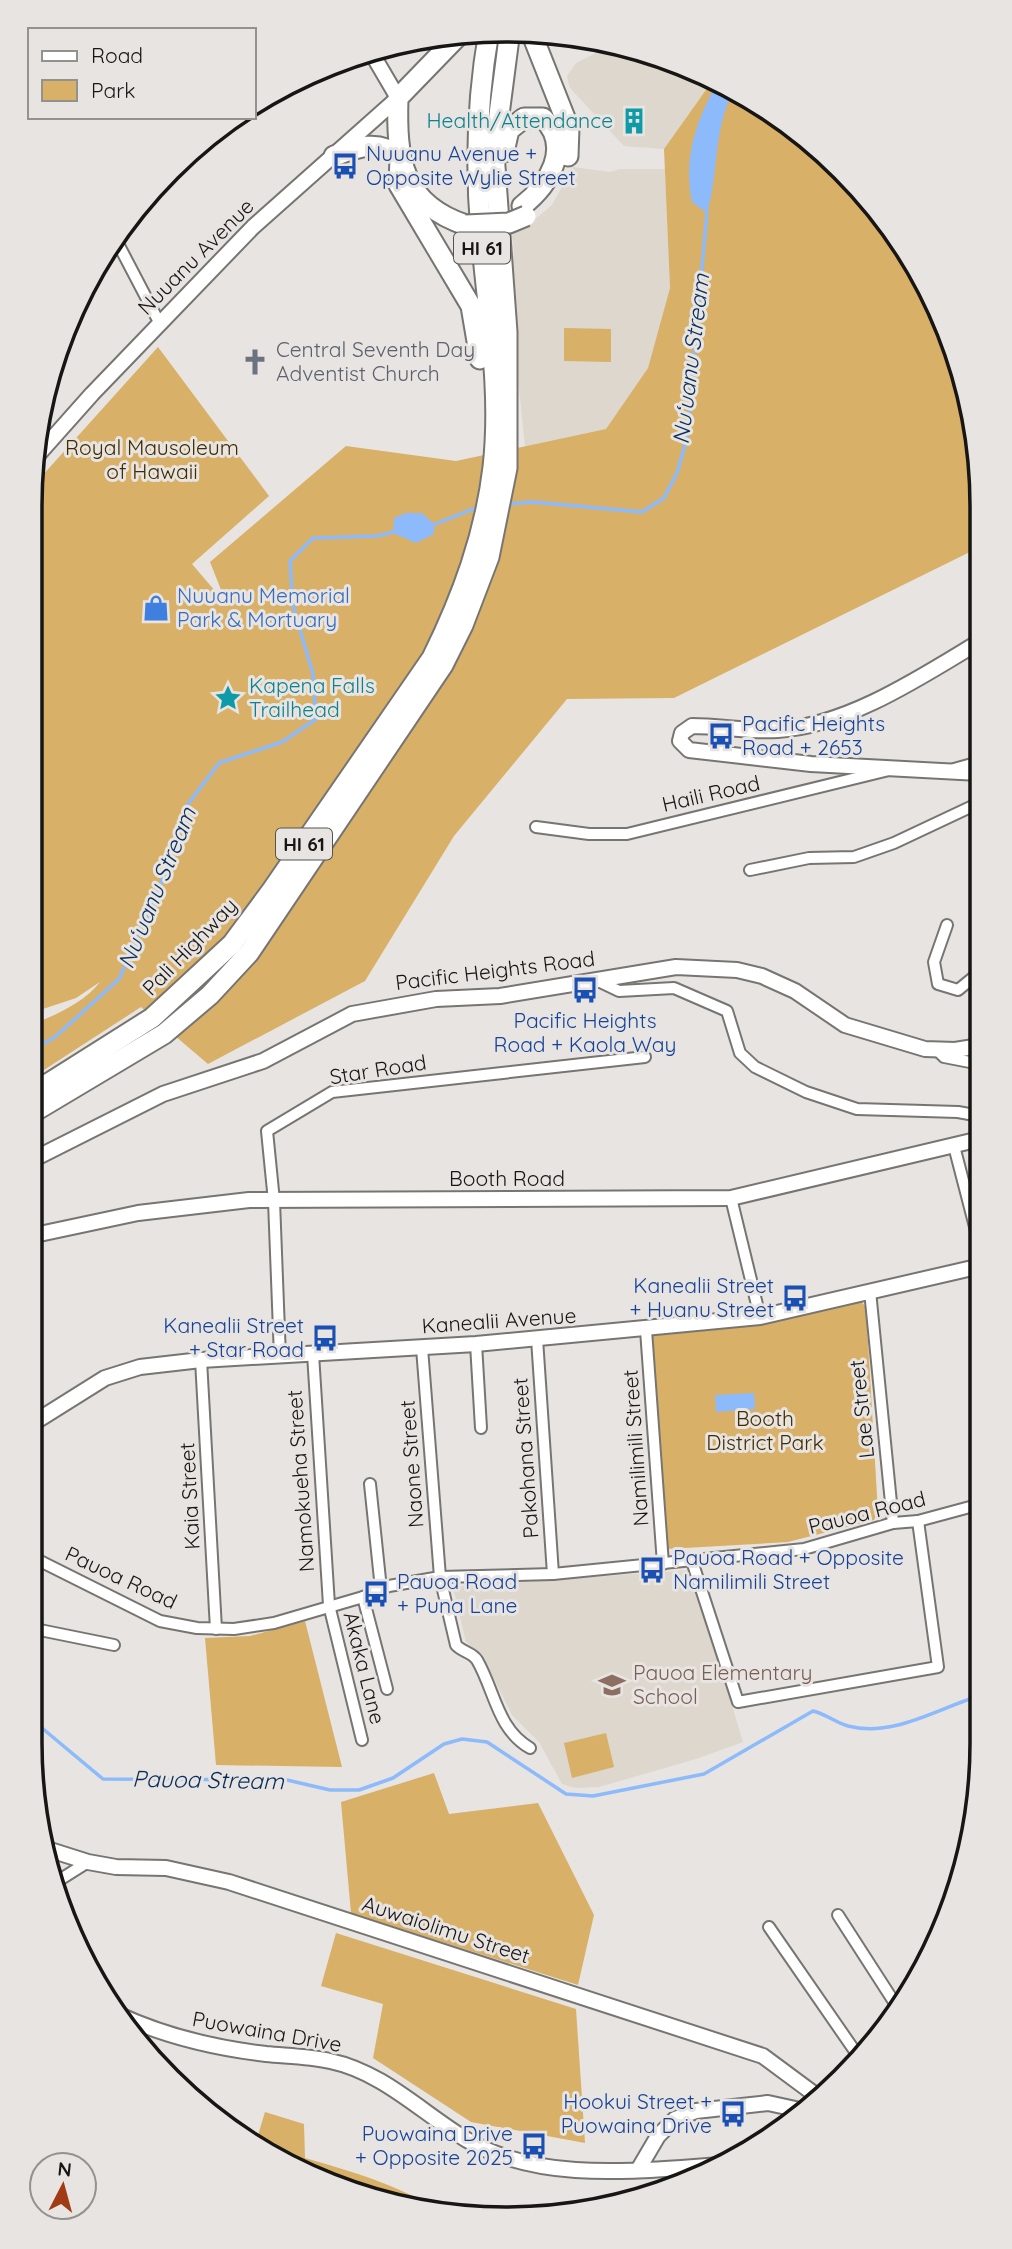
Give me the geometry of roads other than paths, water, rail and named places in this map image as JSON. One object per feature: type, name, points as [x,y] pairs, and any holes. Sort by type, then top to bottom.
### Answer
[{"type":"highway","name":"Pali Highway","points":[[42,1107],[164,1034],[209,995],[249,953],[443,664],[477,593],[492,520],[509,381],[494,153],[508,42]]},
{"type":"highway","name":"Pali Highway","points":[[487,43],[479,85],[477,158],[500,466]]},
{"type":"highway","points":[[449,46],[398,98],[396,141],[400,157],[414,191],[432,210],[468,220],[509,223],[555,188],[570,145],[562,107],[536,43]]},
{"type":"highway","points":[[398,98],[410,158],[422,185],[440,202],[468,220]]},
{"type":"highway","points":[[499,234],[506,138],[509,130],[524,118],[543,118],[557,141],[553,167],[546,183],[524,211]]},
{"type":"highway","points":[[334,156],[365,144],[392,150],[400,157]]},
{"type":"highway","points":[[400,157],[399,185],[406,201],[471,306],[500,466]]},
{"type":"highway","name":"Pali Highway","points":[[42,1087],[152,1018],[194,982],[247,926],[432,658],[492,520]]},
{"type":"street","points":[[376,61],[398,98]]},
{"type":"street","name":"Nuuanu Avenue","points":[[46,445],[253,227],[398,98]]},
{"type":"street","points":[[120,248],[160,324]]},
{"type":"street","points":[[970,647],[920,678],[816,724],[753,731],[692,726],[681,735],[681,744],[689,750],[811,764],[970,772]]},
{"type":"street","points":[[948,771],[970,765]]},
{"type":"street","name":"Haili Road","points":[[536,827],[589,834],[627,834],[892,769]]},
{"type":"street","points":[[750,870],[809,858],[854,857],[894,843],[970,807]]},
{"type":"street","points":[[947,925],[934,962],[938,984],[958,990],[970,980]]},
{"type":"street","name":"Pacific Heights Road","points":[[42,1155],[163,1094],[263,1061],[352,1014],[396,1004],[500,996],[677,967],[749,972],[795,990],[845,1025],[937,1050],[970,1047]]},
{"type":"street","points":[[596,979],[619,991],[674,988],[727,1011],[740,1053],[755,1067],[806,1092],[857,1109],[970,1114]]},
{"type":"street","points":[[937,1050],[944,1057],[970,1062]]},
{"type":"street","name":"Star Road","points":[[280,1356],[274,1200],[267,1131],[332,1093],[645,1056]]},
{"type":"street","name":"Booth Road","points":[[42,1233],[138,1213],[274,1200],[687,1201],[731,1198],[970,1142]]},
{"type":"street","points":[[954,1146],[970,1208]]},
{"type":"street","points":[[731,1198],[760,1317]]},
{"type":"street","name":"Kanealii Avenue","points":[[42,1417],[105,1378],[140,1367],[201,1360],[477,1344],[646,1330],[760,1317],[970,1268]]},
{"type":"street","name":"Lae Street","points":[[870,1291],[893,1523]]},
{"type":"street","name":"Namilimili Street","points":[[646,1330],[663,1564]]},
{"type":"street","name":"Pakohana Street","points":[[537,1339],[553,1574]]},
{"type":"street","points":[[477,1344],[481,1428]]},
{"type":"street","name":"Naone Street","points":[[422,1348],[439,1577],[456,1645],[477,1659],[504,1723],[521,1743],[530,1748]]},
{"type":"street","name":"Namokueha Street","points":[[313,1354],[329,1605]]},
{"type":"street","name":"Kaia Street","points":[[201,1360],[216,1629]]},
{"type":"street","points":[[370,1484],[381,1589]]},
{"type":"street","name":"Pauoa Road","points":[[42,1562],[160,1621],[216,1629],[253,1627],[363,1597],[381,1589],[439,1577],[553,1574],[804,1549],[893,1523],[918,1521],[970,1507]]},
{"type":"street","points":[[692,1561],[738,1702],[938,1667],[918,1521]]},
{"type":"street","points":[[363,1597],[387,1689]]},
{"type":"street","name":"Akaka Lane","points":[[329,1605],[362,1740]]},
{"type":"street","points":[[42,1630],[114,1645]]},
{"type":"street","name":"Auwaiolimu Street","points":[[55,1852],[116,1867],[166,1867],[254,1890],[763,2056],[812,2092]]},
{"type":"street","points":[[63,1878],[88,1862]]},
{"type":"street","points":[[838,1915],[893,2000]]},
{"type":"street","points":[[769,1927],[854,2050]]},
{"type":"street","name":"Puowaina Drive","points":[[136,2023],[159,2033],[263,2053],[331,2061],[397,2089],[466,2139],[496,2155],[527,2165],[587,2170],[695,2167]]},
{"type":"street","points":[[638,2170],[659,2136],[675,2119],[696,2110],[768,2103],[792,2108]]},
{"type":"water","points":[[713,91],[730,100],[722,121],[707,213],[692,202],[689,170],[693,140]]},
{"type":"water","points":[[406,513],[422,513],[434,524],[434,534],[416,543],[393,533],[394,518]]},
{"type":"water","points":[[754,1393],[755,1409],[716,1412],[715,1395]]},
{"type":"waterway","name":"Nuʻuanu Stream","points":[[506,504],[533,502],[642,512],[664,498],[677,473],[687,438],[707,211]]},
{"type":"waterway","name":"Nuʻuanu Stream","points":[[433,525],[478,507]]},
{"type":"waterway","name":"Nuʻuanu Stream","points":[[42,1044],[55,1037],[119,979],[160,886],[185,808],[219,763],[282,742],[316,719],[313,674],[293,606],[290,561],[313,538],[377,536],[394,532]]},
{"type":"waterway","name":"Pauoa Stream","points":[[42,1728],[103,1779],[287,1780],[330,1790],[359,1790],[393,1778],[444,1744],[462,1739],[487,1742],[566,1794],[593,1796],[704,1774],[813,1711],[848,1726],[882,1728],[916,1720],[970,1699]]},
{"type":"place","name":"Health/Attendance","points":[[634,121]]},
{"type":"place","name":"Nuuanu Avenue + Opposite Wylie Street","points":[[345,166]]},
{"type":"place","name":"Central Seventh Day Adventist Church","points":[[255,362]]},
{"type":"place","name":"Nuuanu Memorial Park & Mortuary","points":[[156,608]]},
{"type":"place","name":"Kapena Falls Trailhead","points":[[228,698]]},
{"type":"place","name":"Pacific Heights Road + 2653","points":[[721,736]]},
{"type":"place","name":"Pacific Heights Road + Kaola Way","points":[[585,990]]},
{"type":"place","name":"Kanealii Street + Huanu Street","points":[[795,1298]]},
{"type":"place","name":"Kanealii Street + Star Road","points":[[325,1338]]},
{"type":"place","name":"Pauoa Road + Opposite Namilimili Street","points":[[652,1570]]},
{"type":"place","name":"Pauoa Road + Puna Lane","points":[[376,1594]]},
{"type":"place","name":"Pauoa Elementary School","points":[[612,1685]]},
{"type":"place","name":"Hookui Street + Puowaina Drive","points":[[733,2114]]},
{"type":"place","name":"Puowaina Drive + Opposite 2025","points":[[534,2146]]},
{"type":"park label","name":"Royal Mausoleum of Hawaii","points":[[152,460]]},
{"type":"park label","name":"Booth District Park","points":[[765,1431]]}]
